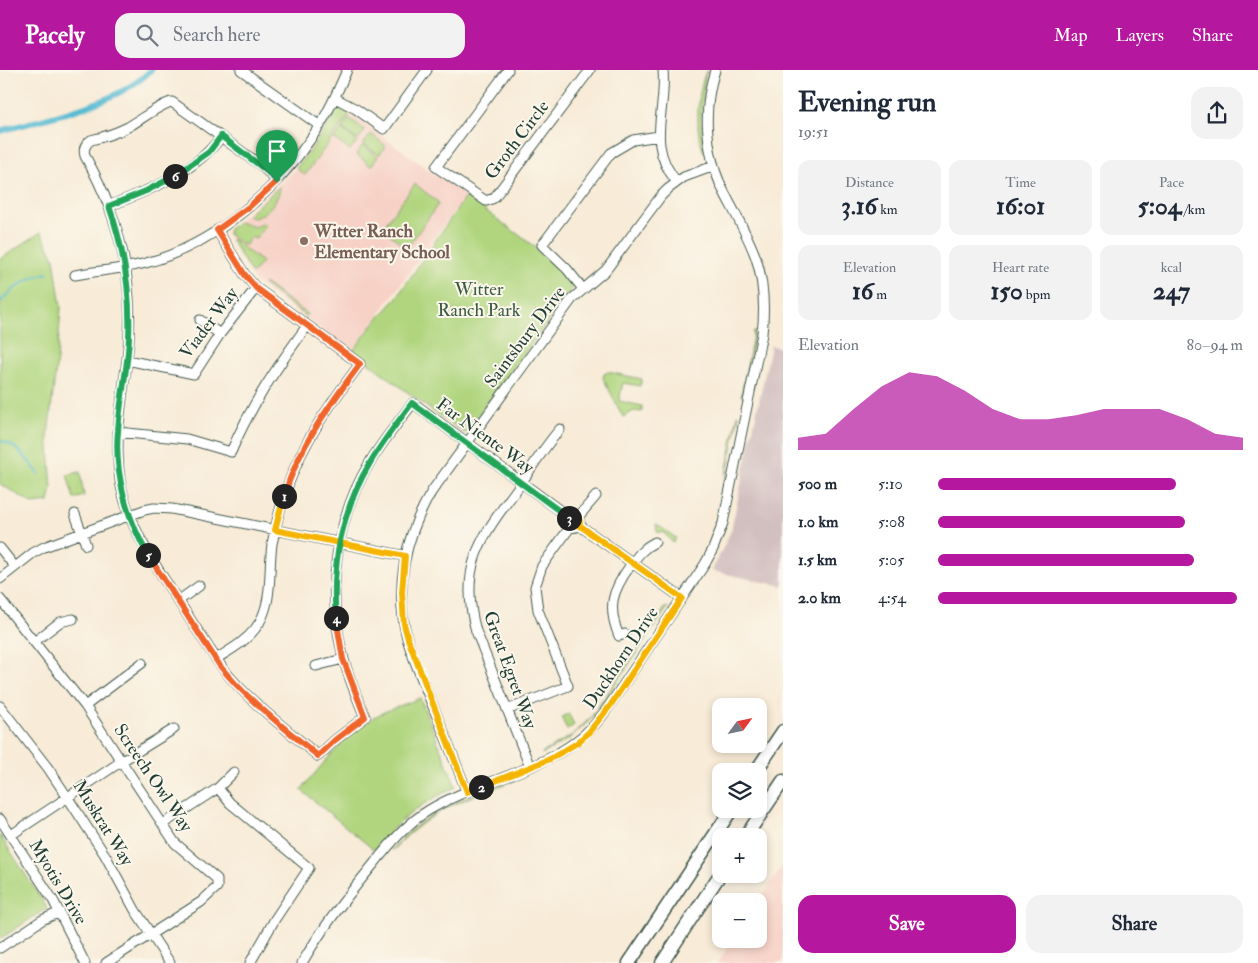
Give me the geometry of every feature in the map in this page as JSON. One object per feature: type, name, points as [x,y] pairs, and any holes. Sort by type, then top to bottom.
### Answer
[{"type":"highway","points":[[761,763],[783,731]]},
{"type":"highway","points":[[751,828],[783,781]]},
{"type":"highway","points":[[629,963],[726,818]]},
{"type":"highway","points":[[662,963],[714,883]]},
{"type":"street","points":[[241,70],[320,126]]},
{"type":"street","points":[[75,275],[126,267],[157,259],[217,230],[250,206],[277,181],[320,126],[347,70]]},
{"type":"street","points":[[335,98],[356,109],[384,128],[427,70]]},
{"type":"street","name":"Groth Circle","points":[[508,70],[436,167],[486,201],[494,198],[590,70]]},
{"type":"street","points":[[663,70],[660,149],[664,164],[677,182]]},
{"type":"street","name":"Duckhorn Drive","points":[[302,963],[344,900],[406,827],[428,810],[564,751],[589,732],[610,706],[713,549],[723,523],[763,322],[763,288],[756,260],[714,166],[708,139],[708,98],[715,70]]},
{"type":"street","points":[[217,230],[245,275],[256,288],[360,364],[328,408],[304,446],[287,487],[275,530],[264,614],[250,634],[216,659],[148,554],[129,516],[120,482],[117,452],[118,432],[127,360],[130,316],[126,267],[118,232],[109,206],[84,152],[85,145],[91,140],[129,126],[168,102],[175,103],[267,171],[277,181]]},
{"type":"street","points":[[109,206],[146,191],[180,173],[209,152],[221,136]]},
{"type":"street","points":[[583,289],[542,245],[610,153],[633,140],[659,136]]},
{"type":"street","name":"Saintsbury Drive","points":[[467,792],[408,639],[402,598],[405,556],[414,525],[432,491],[572,299],[606,270],[661,196],[677,182],[693,173],[714,166]]},
{"type":"street","name":"Viader Way","points":[[127,360],[194,374],[220,334],[256,288]]},
{"type":"street","points":[[200,320],[220,334]]},
{"type":"street","points":[[118,432],[187,439],[231,452],[249,411],[307,326]]},
{"type":"street","name":"Far Niente Way","points":[[216,659],[232,680],[252,701],[318,756],[365,717],[343,659],[334,599],[336,564],[348,509],[362,477],[380,446],[412,403],[632,564],[682,598]]},
{"type":"street","name":"Great Egret Way","points":[[530,767],[476,631],[471,614],[470,578],[473,560],[479,544],[497,514],[560,429]]},
{"type":"street","points":[[507,710],[568,686],[538,610],[535,587],[542,566],[574,522],[596,496]]},
{"type":"street","points":[[0,579],[44,547],[144,510],[163,508],[405,556]]},
{"type":"street","points":[[75,514],[86,546]]},
{"type":"street","points":[[625,634],[619,636],[614,622],[612,606],[618,584],[644,547],[655,542]]},
{"type":"street","points":[[0,548],[15,567]]},
{"type":"street","points":[[178,600],[199,586]]},
{"type":"street","name":"Screech Owl Way","points":[[0,600],[85,706],[175,843],[217,879],[217,887],[200,902],[106,963]]},
{"type":"street","points":[[34,642],[60,622],[73,619]]},
{"type":"street","points":[[316,666],[343,659]]},
{"type":"street","points":[[85,706],[142,663]]},
{"type":"street","name":"Muskrat Way","points":[[0,706],[48,768],[68,798],[105,855],[135,910],[170,963]]},
{"type":"street","points":[[11,835],[122,761],[174,729]]},
{"type":"street","points":[[163,824],[218,788],[234,772]]},
{"type":"street","points":[[218,788],[230,803],[309,868],[275,919],[250,963]]},
{"type":"street","name":"Myotis Drive","points":[[0,819],[60,912],[85,963]]},
{"type":"street","points":[[0,948],[42,920],[60,912]]},
{"type":"shaded area","points":[[336,109],[346,110],[465,196],[352,351],[256,283],[226,232],[294,171]]},
{"type":"shaded area","points":[[771,346],[783,348],[783,586],[712,571],[731,531]]},
{"type":"shaded area","points":[[783,865],[783,963],[717,963],[728,948],[767,948],[767,893],[765,893]]},
{"type":"green space","points":[[706,71],[701,115],[704,153],[699,134],[698,112],[700,90]]},
{"type":"green space","points":[[338,107],[352,111],[305,175],[296,168],[313,147]]},
{"type":"green space","points":[[349,118],[365,130],[358,140],[342,128]]},
{"type":"green space","points":[[342,129],[357,141],[350,150],[334,139]]},
{"type":"green space","points":[[371,134],[386,146],[379,155],[363,144]]},
{"type":"green space","points":[[363,145],[378,157],[371,166],[356,154]]},
{"type":"green space","points":[[415,184],[439,203],[407,248],[382,228]]},
{"type":"green space","points":[[280,186],[280,191],[275,201],[263,214],[254,218],[247,216]]},
{"type":"green space","name":"Witter Ranch Park","points":[[466,196],[535,247],[574,286],[465,433],[353,351],[374,323],[395,300]]},
{"type":"green space","points":[[239,222],[255,227],[264,223],[266,225],[255,239],[251,237],[245,246],[228,234],[229,229]]},
{"type":"green space","points":[[41,232],[54,258],[61,307],[48,434],[52,489],[49,502],[33,504],[0,484],[0,259]]},
{"type":"green space","points":[[231,240],[262,262],[252,274]]},
{"type":"green space","points":[[263,284],[307,314],[306,316]]},
{"type":"green space","points":[[754,331],[743,396],[741,396]]},
{"type":"green space","points":[[608,372],[642,379],[640,386],[623,383],[619,401],[642,406],[642,412],[634,411],[623,417],[603,378],[604,374]]},
{"type":"green space","points":[[738,414],[739,415],[721,497]]},
{"type":"green space","points":[[80,472],[84,496],[74,499],[67,475]]},
{"type":"green space","points":[[656,524],[676,538],[673,543],[664,533],[657,532]]},
{"type":"green space","points":[[668,607],[594,716],[569,739],[542,754],[574,734],[592,716],[665,608]]},
{"type":"green space","points":[[420,698],[456,787],[432,799],[411,813],[374,850],[301,790],[334,751],[363,725],[379,714]]},
{"type":"green space","points":[[569,714],[574,725],[567,730],[561,717]]},
{"type":"green space","points":[[522,775],[523,777],[470,797],[438,813],[391,850],[405,835],[436,813],[452,804]]},
{"type":"green space","points":[[0,835],[47,908],[0,939]]},
{"type":"waterway","points":[[0,131],[80,109],[100,101],[137,82],[151,70]]},
{"type":"waterway","points":[[0,303],[10,292],[22,284],[48,273]]},
{"type":"waterway","points":[[0,441],[6,442],[17,449],[39,474]]},
{"type":"place","name":"Witter Ranch Elementary School","points":[[304,241]]},
{"type":"route","points":[[277,181],[250,206],[217,230],[248,280],[256,288],[360,364],[315,426],[304,446],[287,487],[275,530],[340,542],[405,556],[402,575],[402,604],[404,624],[412,655],[467,792],[550,759],[577,743],[589,732],[610,706],[682,598],[579,525],[578,517],[570,518],[412,403],[380,446],[362,477],[348,509],[343,527],[340,542],[338,551],[336,564],[334,599],[339,639],[350,681],[365,717],[349,728],[318,756],[242,691],[220,666],[148,554],[129,516],[124,500],[118,467],[117,438],[129,338],[129,294],[122,246],[109,206],[146,191],[180,173],[209,152],[221,136],[267,171],[277,181]]}]
